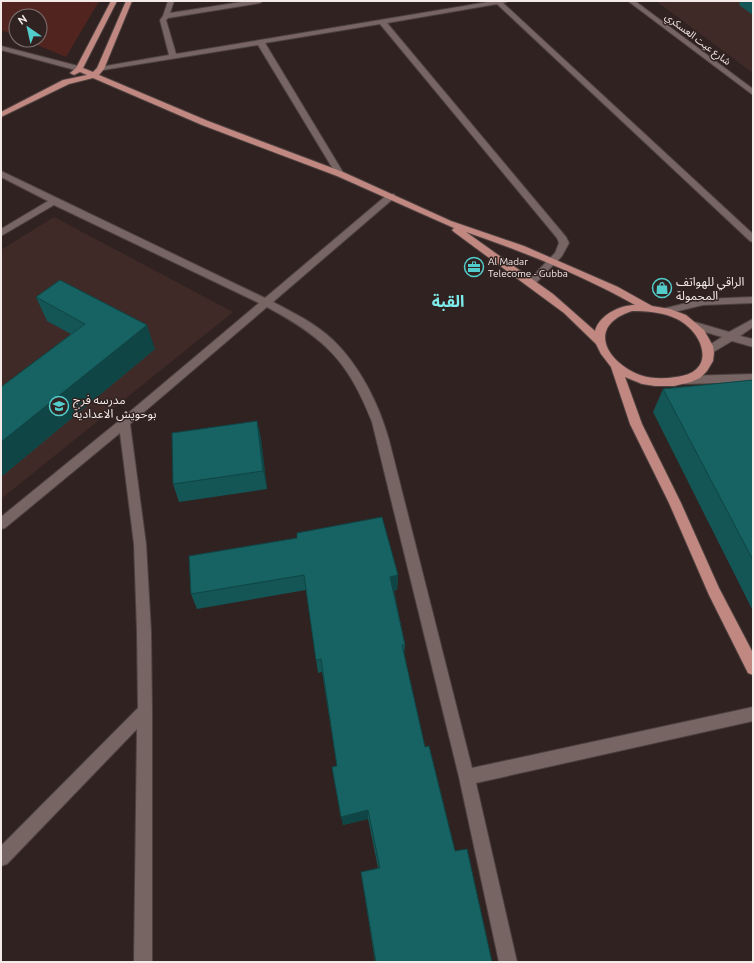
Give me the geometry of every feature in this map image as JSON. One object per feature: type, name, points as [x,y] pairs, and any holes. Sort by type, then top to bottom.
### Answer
[{"type":"main road","points":[[66,82],[79,68],[114,1]]},
{"type":"main road","points":[[98,72],[129,1]]},
{"type":"main road","points":[[79,68],[98,72],[205,123],[340,174],[448,223],[521,248],[553,261],[616,289],[648,308]]},
{"type":"main road","points":[[1,116],[66,82],[98,72]]},
{"type":"main road","points":[[448,223],[477,245],[532,282],[586,326],[600,342],[606,355],[616,366],[631,375],[649,381],[667,383],[685,380],[699,373],[708,363],[710,350],[705,338],[695,326],[682,317],[666,311],[648,308],[632,308],[618,313],[607,320],[600,331],[600,342]]},
{"type":"main road","points":[[616,366],[636,424],[676,503],[714,591],[753,668]]},
{"type":"street","points":[[171,1],[166,17],[163,20],[173,56]]},
{"type":"street","points":[[166,17],[179,13],[260,1]]},
{"type":"street","name":"شارع عيت العسكري","points":[[631,1],[753,93]]},
{"type":"street","points":[[98,72],[173,56],[383,23],[502,2],[753,239]]},
{"type":"street","points":[[383,23],[561,237],[564,243],[563,248],[553,261],[532,282]]},
{"type":"street","points":[[261,43],[340,174]]},
{"type":"street","points":[[1,48],[79,68]]},
{"type":"street","points":[[744,86],[753,84]]},
{"type":"street","points":[[1,174],[54,202],[294,316],[320,334],[343,358],[359,382],[377,417],[387,455],[467,777],[508,962]]},
{"type":"street","points":[[1,524],[124,423],[391,196]]},
{"type":"street","points":[[1,234],[54,202]]},
{"type":"street","points":[[666,311],[703,302],[753,300]]},
{"type":"street","points":[[710,350],[753,322]]},
{"type":"street","points":[[695,326],[753,343]]},
{"type":"street","points":[[685,380],[753,378]]},
{"type":"street","points":[[124,423],[140,544],[145,711],[143,962]]},
{"type":"street","points":[[1,858],[145,711]]},
{"type":"street","points":[[467,777],[753,714]]},
{"type":"shaded area","points":[[1,1],[99,1],[66,57],[44,48],[48,48],[48,8],[8,8],[8,33],[1,30]]},
{"type":"shaded area","points":[[656,1],[753,1],[753,73]]},
{"type":"shaded area","name":"مدرسه فرج بوحويش الاعدادية","points":[[54,217],[233,312],[1,499],[1,250]]},
{"type":"building","points":[[60,280],[147,325],[1,442],[1,387],[85,324],[36,297]]},
{"type":"building","points":[[753,380],[753,560],[663,389]]},
{"type":"building","points":[[257,421],[263,471],[173,484],[172,433]]},
{"type":"building","points":[[382,517],[398,575],[390,577],[405,645],[402,645],[425,747],[429,746],[455,851],[467,849],[492,962],[376,962],[361,872],[380,868],[368,810],[341,817],[332,767],[337,766],[321,659],[316,660],[304,575],[191,594],[189,556],[297,538],[297,533]]},
{"type":"place","name":"Al Madar Telecome - Gubba","points":[[474,267]]},
{"type":"place","name":"الراقي للهواتف المحمولة","points":[[662,288]]},
{"type":"place","name":"مدرسه فرج بوحويش الاعدادية","points":[[59,406]]},
{"type":"district","name":"القبة","points":[[448,301]]}]
